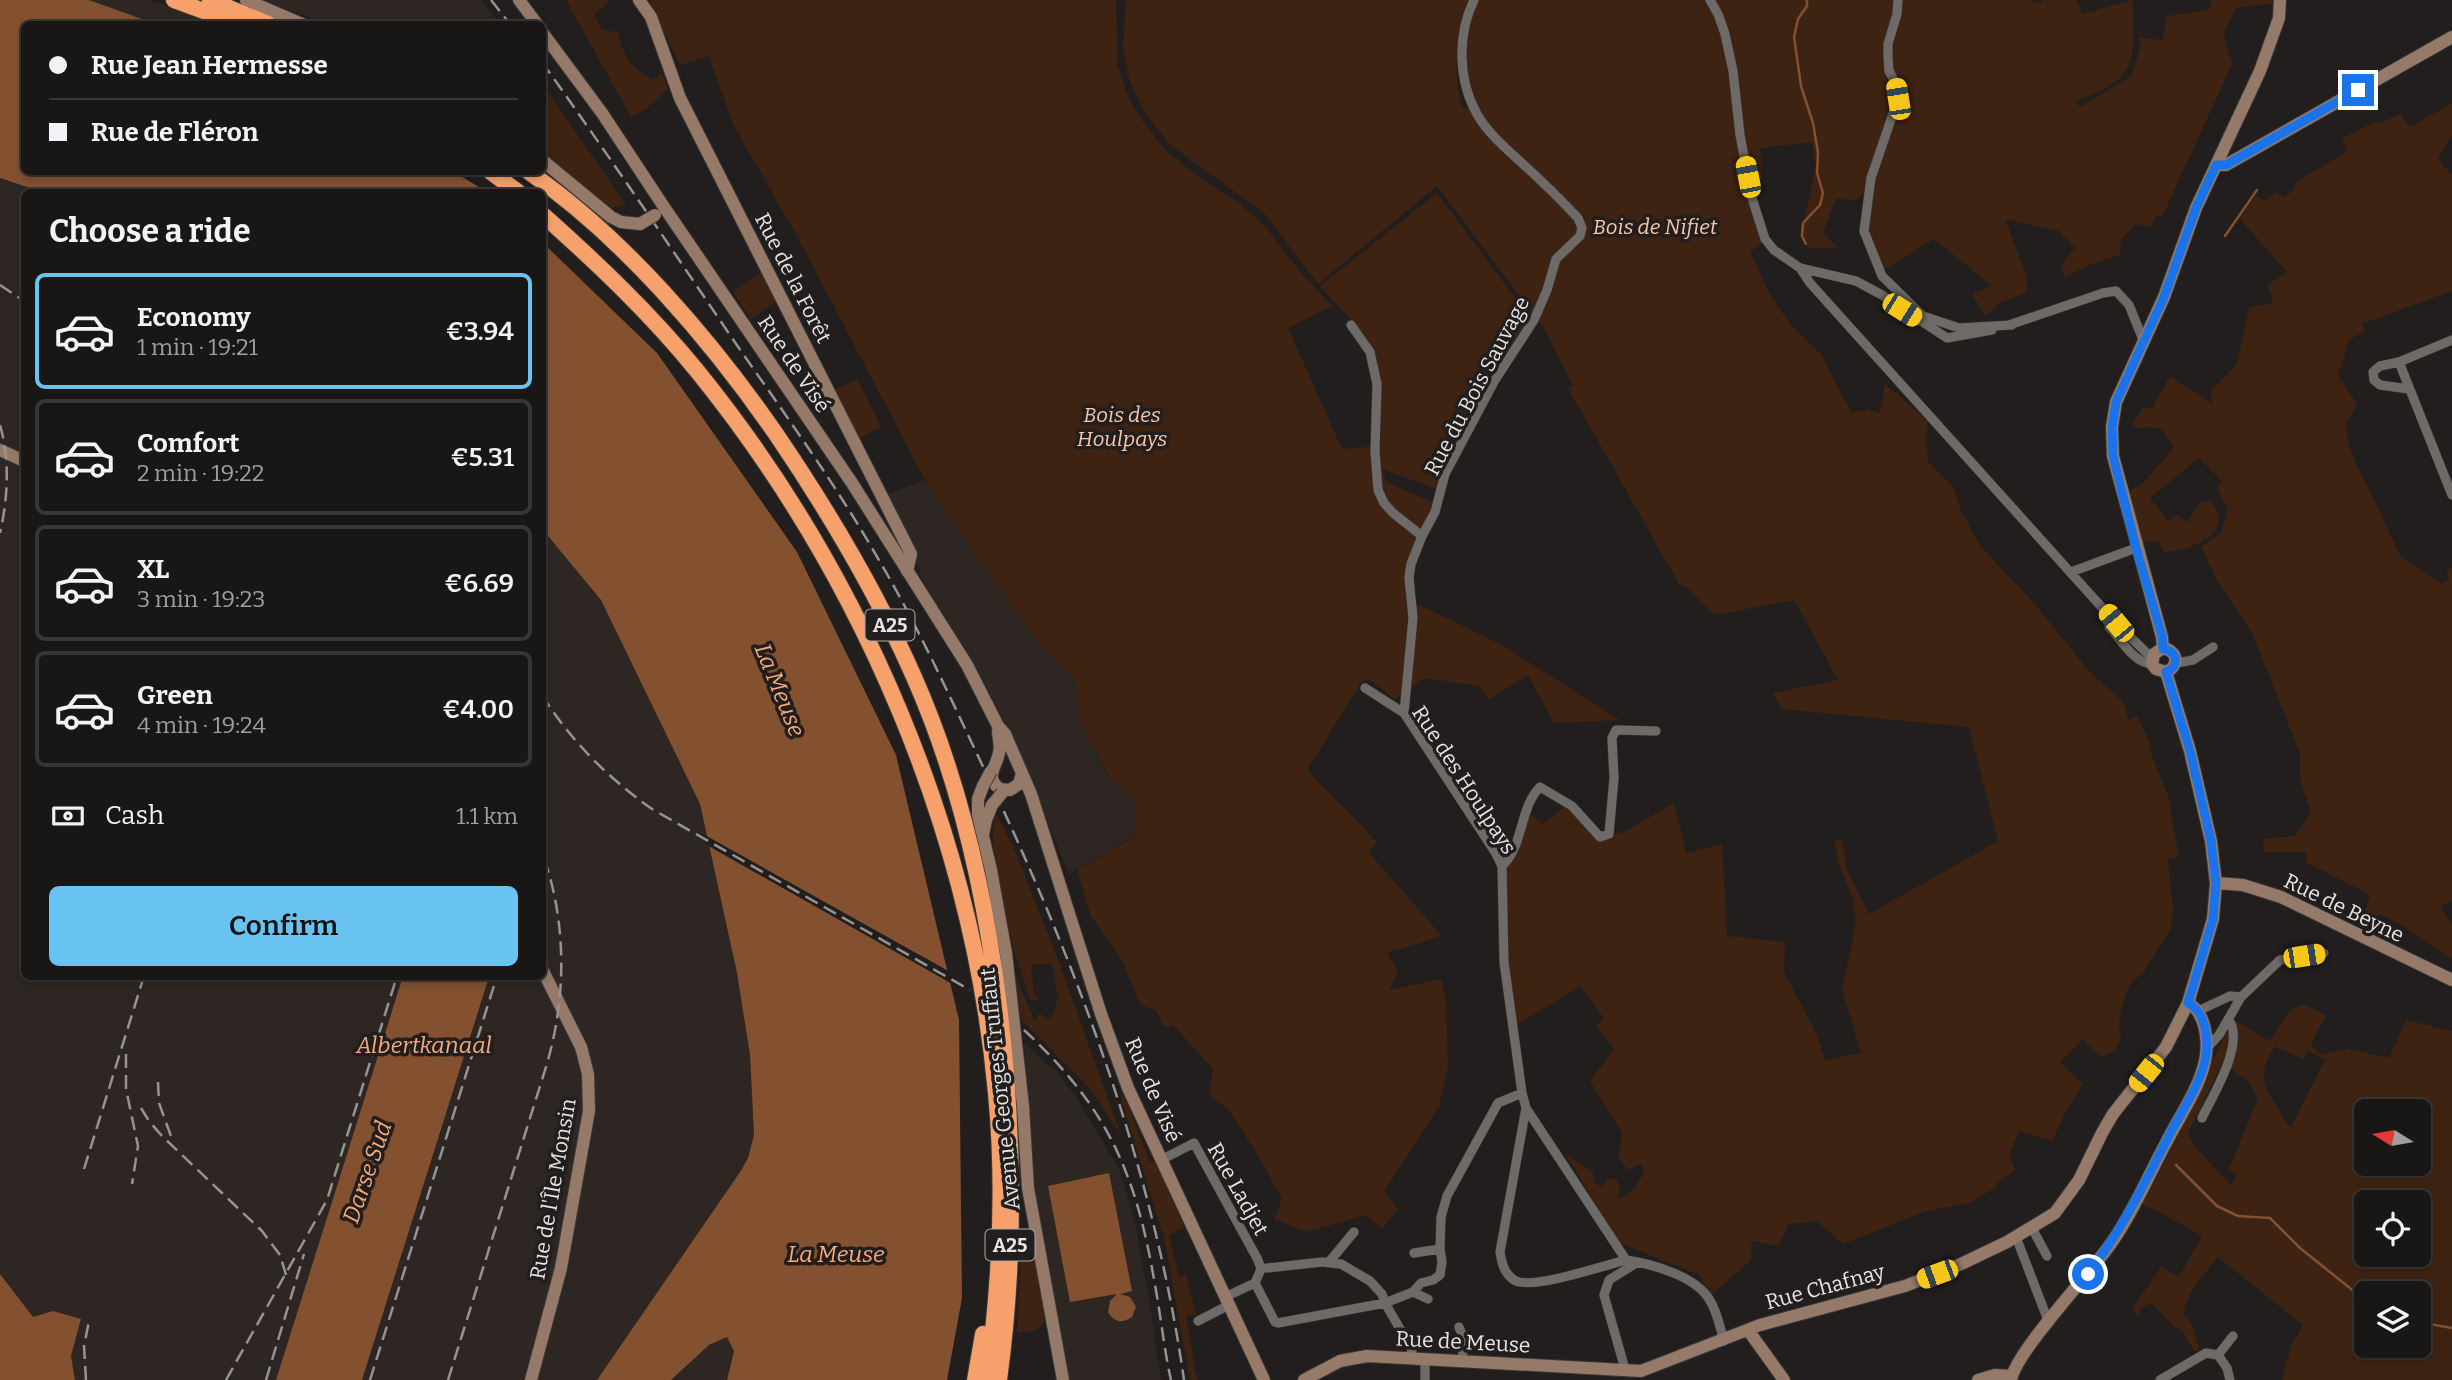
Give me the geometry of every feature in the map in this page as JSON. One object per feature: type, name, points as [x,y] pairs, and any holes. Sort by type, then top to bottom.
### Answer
[{"type":"highway","points":[[174,0],[231,21]]},
{"type":"highway","points":[[210,0],[261,21]]},
{"type":"highway","points":[[495,175],[513,189]]},
{"type":"highway","name":"A25","points":[[534,175],[607,236],[662,291],[719,357],[760,411],[843,535],[893,630],[944,754],[968,834],[989,935],[1010,1120],[1012,1191],[1002,1294],[987,1380]]},
{"type":"highway","name":"A25","points":[[546,218],[643,310],[698,372],[740,428],[818,546],[891,689],[944,839],[971,937],[982,990],[993,1068],[999,1147],[1002,1294],[999,1380]]},
{"type":"highway","points":[[1002,1294],[1013,1314],[1008,1380]]},
{"type":"highway","name":"A25","points":[[975,1380],[985,1318],[1002,1294]]},
{"type":"street","points":[[246,0],[295,21]]},
{"type":"street","points":[[519,0],[535,21]]},
{"type":"street","name":"Rue de la Forêt","points":[[639,0],[651,18],[680,98],[911,554],[906,571]]},
{"type":"street","name":"Rue du Bois Sauvage","points":[[1404,713],[1413,618],[1409,578],[1422,536],[1435,512],[1445,474],[1495,380],[1534,320],[1556,259],[1580,236],[1583,228],[1578,218],[1497,140],[1477,113],[1467,89],[1461,50],[1474,0]]},
{"type":"street","points":[[1710,0],[1725,34],[1752,198],[1765,239],[1774,250],[1800,268],[1810,283],[2152,661],[2156,669],[2171,668],[2193,660],[2213,647]]},
{"type":"street","points":[[1898,0],[1897,14],[1888,44],[1889,71],[1896,84],[1898,99],[1871,178],[1864,231],[1882,276],[1923,316],[1959,328],[2012,325]]},
{"type":"street","points":[[2163,649],[2162,636],[2113,456],[2112,427],[2116,402],[2164,297],[2196,208],[2260,72],[2279,19],[2280,3]]},
{"type":"street","name":"Rue de Visé","points":[[546,37],[602,113],[659,211],[852,483],[967,665],[998,726],[1005,734],[1031,794],[1114,1049],[1161,1160],[1264,1380]]},
{"type":"street","points":[[2216,165],[2226,165],[2452,37]]},
{"type":"street","points":[[546,163],[611,217],[621,222],[640,224],[659,211]]},
{"type":"street","points":[[1800,268],[1856,281],[1947,338],[1979,334],[2012,325],[2103,293],[2116,291],[2129,305],[2144,343]]},
{"type":"street","points":[[1351,326],[1370,352],[1377,384],[1375,452],[1378,490],[1393,513],[1422,536]]},
{"type":"street","points":[[2409,388],[2380,385],[2374,380],[2373,372],[2380,366],[2399,362],[2452,340]]},
{"type":"street","points":[[2399,362],[2452,495]]},
{"type":"street","points":[[0,450],[21,460]]},
{"type":"street","points":[[2071,572],[2136,548]]},
{"type":"street","points":[[2109,627],[2142,662],[2152,661]]},
{"type":"street","points":[[2152,661],[2158,650],[2170,650],[2175,656],[2171,668]]},
{"type":"street","name":"Rue Chafnay","points":[[1632,1373],[1724,1341],[1748,1329],[1794,1314],[1905,1286],[1961,1264],[2017,1237],[2055,1213],[2065,1202],[2113,1114],[2160,1057],[2193,1007],[2213,919],[2216,883],[2211,841],[2171,668]]},
{"type":"street","name":"Rue des Houlpays","points":[[1365,688],[1404,713],[1502,866],[1504,962],[1526,1108]]},
{"type":"street","name":"Rue de Visé","points":[[994,767],[1000,744],[998,726]]},
{"type":"street","points":[[1502,866],[1510,857],[1533,794],[1541,787],[1572,806],[1600,836],[1609,835],[1613,788],[1612,738],[1616,730],[1656,731]]},
{"type":"street","points":[[1005,790],[1019,784],[1020,768],[1008,759],[994,767],[992,780],[1005,790],[1021,793],[1033,805]]},
{"type":"street","name":"Avenue Georges Truffaut","points":[[994,767],[983,786],[977,810],[1002,926],[1023,1106],[1028,1188],[1063,1380]]},
{"type":"street","name":"Avenue Georges Truffaut","points":[[983,835],[992,806],[1005,790]]},
{"type":"street","name":"Rue de Beyne","points":[[2216,883],[2243,885],[2281,897],[2452,980]]},
{"type":"street","points":[[2207,1048],[2214,1043],[2241,997],[2280,960],[2324,953]]},
{"type":"street","name":"Rue de l'Île Monsin","points":[[531,1380],[561,1268],[589,1111],[587,1074],[581,1047],[546,977]]},
{"type":"street","points":[[1978,1380],[1995,1375],[2012,1378],[2025,1353],[2112,1242],[2127,1218],[2201,1075],[2207,1048],[2205,1030],[2193,1007],[2230,996],[2241,997]]},
{"type":"street","points":[[2202,1118],[2229,1060],[2233,1032],[2229,1020]]},
{"type":"street","points":[[1198,1321],[1255,1283],[1275,1322],[1385,1303],[1413,1292],[1420,1283],[1433,1280],[1440,1275],[1443,1262],[1440,1249],[1441,1217],[1454,1181],[1498,1103],[1522,1093]]},
{"type":"street","points":[[1526,1108],[1626,1259]]},
{"type":"street","points":[[1526,1108],[1500,1252],[1503,1269],[1516,1282],[1534,1284],[1626,1259],[1638,1262],[1694,1281],[1710,1300],[1724,1341]]},
{"type":"street","name":"Rue Ladjet","points":[[1161,1160],[1194,1143],[1258,1261],[1261,1269],[1255,1283]]},
{"type":"street","points":[[2032,1228],[2047,1256]]},
{"type":"street","points":[[1329,1262],[1354,1232]]},
{"type":"street","points":[[2017,1237],[2049,1323]]},
{"type":"street","points":[[1414,1254],[1440,1249]]},
{"type":"street","points":[[1267,1268],[1329,1262],[1341,1264],[1370,1281],[1382,1294],[1419,1359],[1425,1380]]},
{"type":"street","points":[[1632,1373],[1604,1295],[1609,1280],[1638,1262]]},
{"type":"street","points":[[1413,1292],[1428,1299]]},
{"type":"street","points":[[1459,1327],[1464,1339],[1462,1361]]},
{"type":"street","points":[[1748,1329],[1784,1380]]},
{"type":"street","points":[[2218,1354],[2233,1336]]},
{"type":"street","points":[[2160,1380],[2206,1353],[2218,1354]]},
{"type":"street","points":[[2218,1354],[2227,1368],[2230,1380]]},
{"type":"street","name":"Rue de Meuse","points":[[1304,1380],[1340,1361],[1367,1356],[1632,1373]]},
{"type":"shaded area","points":[[89,0],[149,0],[208,21],[148,21]]},
{"type":"shaded area","points":[[262,0],[481,0],[498,21],[319,21]]},
{"type":"shaded area","points":[[0,178],[33,189],[21,189],[21,980],[402,980],[276,1380],[75,1380],[71,1356],[81,1319],[53,1311],[33,1318],[0,1274]]},
{"type":"shaded area","points":[[925,480],[1038,644],[1076,679],[1080,720],[1109,779],[1136,800],[1134,836],[1069,874],[999,711],[973,662],[925,585],[885,495]]},
{"type":"shaded area","points":[[546,534],[601,600],[700,804],[737,973],[750,1055],[754,1135],[751,1149],[740,1172],[597,1380],[362,1380],[488,980],[546,980]]},
{"type":"shaded area","points":[[1024,1042],[1052,1066],[1077,1098],[1118,1167],[1136,1227],[1161,1380],[1069,1380],[1035,1186]]},
{"type":"shaded area","points":[[728,1337],[734,1351],[727,1380],[671,1380],[709,1345]]},
{"type":"green space","points":[[566,0],[611,0],[594,14],[602,30],[618,32],[625,55],[634,66],[653,80],[662,73],[668,89],[647,108],[631,117]]},
{"type":"green space","name":"Bois des Houlpays","points":[[649,0],[1116,0],[1117,63],[1128,97],[1143,122],[1165,150],[1197,176],[1238,202],[1264,225],[1302,274],[1332,306],[1288,328],[1342,449],[1381,446],[1381,382],[1358,328],[1320,286],[1437,193],[1530,318],[1475,409],[1436,489],[1382,469],[1386,482],[1432,502],[1405,598],[1502,645],[1620,720],[1554,723],[1528,675],[1489,699],[1479,686],[1425,678],[1395,699],[1370,680],[1362,681],[1307,770],[1377,842],[1369,853],[1442,936],[1387,953],[1398,970],[1390,990],[1441,979],[1446,1001],[1448,1067],[1439,1106],[1384,1192],[1398,1209],[1382,1229],[1365,1215],[1307,1232],[1274,1219],[1282,1199],[1229,1110],[1209,1095],[1213,1069],[1174,1026],[1163,1026],[1156,1010],[1143,1006],[1138,1000],[1122,960],[1091,916],[1077,870],[1134,837],[1136,800],[1110,779],[1080,720],[1076,679],[1038,644],[925,480],[797,236],[733,124],[709,56],[680,65]]},
{"type":"green space","name":"Bois de Nifiet","points":[[1126,0],[1473,0],[1463,26],[1458,54],[1457,82],[1463,109],[1477,105],[1470,78],[1466,40],[1477,0],[1894,0],[1895,8],[1882,61],[1892,99],[1889,118],[1865,192],[1854,201],[1836,198],[1823,232],[1837,247],[1810,249],[1802,232],[1816,166],[1812,142],[1760,148],[1763,177],[1748,192],[1764,242],[1750,252],[1770,295],[1791,325],[1821,354],[1851,412],[1868,410],[1880,413],[1885,384],[1928,421],[1925,440],[1929,463],[1953,487],[1961,510],[1980,546],[2034,603],[2090,672],[2123,702],[2129,720],[2137,716],[2149,741],[2168,796],[2179,857],[2168,860],[2173,911],[2171,928],[2144,972],[2130,984],[2121,1009],[2121,1039],[2115,1051],[2101,1057],[2083,1039],[2060,1062],[2083,1084],[2052,1141],[2020,1131],[2009,1154],[2015,1170],[1997,1182],[1995,1188],[1971,1202],[1923,1212],[1843,1244],[1817,1221],[1789,1224],[1778,1246],[1752,1241],[1751,1260],[1711,1295],[1699,1275],[1618,1242],[1565,1153],[1593,1172],[1594,1182],[1601,1187],[1608,1179],[1616,1179],[1620,1188],[1617,1198],[1630,1192],[1644,1173],[1641,1163],[1628,1170],[1619,1159],[1622,1133],[1590,1081],[1614,1049],[1596,1026],[1604,1018],[1580,986],[1517,1025],[1510,982],[1507,871],[1528,811],[1543,825],[1565,805],[1601,836],[1624,832],[1674,803],[1686,853],[1722,844],[1727,936],[1785,942],[1784,972],[1816,1033],[1825,1060],[1861,1053],[1842,989],[1856,925],[1853,898],[1840,868],[1834,838],[1842,841],[1847,870],[1869,914],[1998,841],[1969,727],[1782,709],[1773,693],[1838,680],[1794,600],[1715,615],[1689,589],[1679,584],[1568,388],[1573,385],[1543,327],[1437,186],[1318,284],[1264,213],[1169,144],[1145,113],[1131,84],[1123,50]]},
{"type":"green space","points":[[1902,0],[2031,0],[2038,3],[2045,0],[2077,0],[2082,14],[2133,0],[2133,39],[2129,66],[2111,85],[2074,102],[2081,107],[2131,76],[2141,46],[2138,37],[2162,40],[2167,16],[2209,10],[2211,0],[2275,0],[2275,4],[2237,7],[2223,33],[2232,64],[2163,215],[2156,217],[2150,227],[2136,224],[2121,240],[2120,255],[2089,265],[2065,277],[2061,265],[2075,248],[2059,231],[2005,219],[2027,277],[2026,293],[1999,303],[1985,315],[1972,294],[1992,286],[1934,239],[1882,271],[1871,244],[1866,222],[1897,98],[1885,60],[1898,32]]},
{"type":"green space","points":[[546,89],[626,205],[612,208],[546,159]]},
{"type":"green space","points":[[2452,103],[2452,135],[2438,158],[2452,175],[2452,291],[2362,324],[2365,331],[2349,340],[2338,375],[2357,404],[2345,426],[2351,452],[2401,557],[2443,584],[2449,579],[2447,571],[2452,567],[2452,901],[2440,906],[2452,924],[2452,959],[2405,927],[2380,914],[2377,920],[2360,928],[2370,895],[2306,862],[2306,852],[2264,852],[2263,839],[2295,836],[2311,812],[2300,779],[2300,754],[2253,635],[2217,580],[2201,547],[2221,533],[2228,509],[2217,489],[2222,481],[2199,458],[2150,498],[2168,521],[2177,515],[2188,522],[2199,502],[2210,500],[2217,511],[2219,521],[2208,537],[2176,551],[2165,552],[2158,541],[2143,542],[2126,491],[2140,486],[2175,447],[2161,429],[2139,429],[2132,424],[2144,407],[2152,409],[2170,376],[2213,404],[2210,391],[2237,364],[2249,307],[2271,304],[2273,297],[2266,286],[2287,272],[2240,219],[2256,195],[2265,201],[2275,192],[2284,198],[2295,188],[2294,183],[2347,152],[2343,138],[2376,121],[2378,124],[2400,114],[2410,127]]},
{"type":"green space","points":[[762,271],[777,300],[751,319],[733,292]]},
{"type":"green space","points":[[857,379],[881,427],[857,439],[833,391]]},
{"type":"green space","points":[[996,814],[1013,846],[1056,954],[1121,1135],[1090,1089],[1021,1019],[1015,975],[1035,1022],[1039,1013],[1050,1020],[1058,999],[1052,963],[1031,965],[1034,996],[1040,995],[1037,1001],[1030,999],[997,879],[993,832]]},
{"type":"green space","points":[[2303,1004],[2326,1015],[2311,1044],[2320,1055],[2348,1049],[2389,1058],[2406,1020],[2452,1031],[2452,1380],[2282,1380],[2291,1346],[2303,1325],[2218,1257],[2197,1285],[2185,1308],[2184,1316],[2191,1322],[2199,1349],[2194,1351],[2182,1331],[2174,1327],[2152,1303],[2140,1308],[2139,1317],[2132,1309],[2161,1267],[2179,1277],[2202,1236],[2142,1205],[2177,1138],[2227,1030],[2230,1047],[2188,1134],[2195,1147],[2231,1185],[2237,1176],[2229,1169],[2258,1099],[2249,1081],[2230,1069],[2235,1051],[2234,1020],[2270,1041],[2290,1010]],"holes":[[[2275,1047],[2304,1059],[2308,1051],[2325,1060],[2291,1127],[2269,1094],[2264,1077],[2268,1058]]]},
{"type":"green space","points":[[1120,1095],[1124,1096],[1150,1162],[1155,1161],[1184,1227],[1169,1235],[1179,1277],[1186,1274],[1196,1314],[1186,1316],[1197,1380],[1190,1380],[1165,1242]]},
{"type":"green space","points":[[1022,1228],[1031,1228],[1046,1319],[1034,1330],[1017,1332]]},
{"type":"water","points":[[0,0],[89,0],[148,21],[21,21],[21,175],[459,175],[482,189],[33,189],[0,178]]},
{"type":"water","name":"La Meuse","points":[[546,246],[657,353],[797,552],[896,755],[959,1020],[962,1298],[947,1380],[727,1380],[734,1351],[727,1337],[709,1345],[671,1380],[597,1380],[740,1172],[748,1158],[754,1135],[750,1055],[737,973],[700,804],[601,600],[546,534]]},
{"type":"water","name":"Albertkanaal","points":[[402,980],[488,980],[362,1380],[276,1380]]},
{"type":"water","points":[[1109,1173],[1132,1291],[1120,1294],[1130,1297],[1136,1307],[1132,1317],[1122,1321],[1116,1320],[1108,1312],[1110,1301],[1117,1294],[1070,1302],[1048,1186]]},
{"type":"water","points":[[0,1274],[33,1317],[53,1311],[81,1319],[71,1356],[75,1380],[0,1380]]},
{"type":"pier","points":[[703,834],[952,973],[954,985],[705,844]]},
{"type":"waterway","points":[[1806,244],[1802,236],[1803,223],[1820,205],[1823,193],[1817,173],[1818,153],[1813,123],[1801,86],[1794,37],[1798,19],[1807,6],[1807,0]]},
{"type":"waterway","points":[[2225,236],[2257,190]]},
{"type":"waterway","points":[[2176,1165],[2217,1206],[2238,1216],[2270,1218],[2300,1248],[2354,1291]]},
{"type":"waterway","points":[[2431,1324],[2452,1328]]},
{"type":"railway","points":[[491,0],[508,21]]},
{"type":"railway","points":[[546,68],[842,499],[890,579],[941,678],[1045,905],[1104,1060],[1130,1138],[1152,1218],[1184,1380]]},
{"type":"railway","points":[[0,285],[21,299]]},
{"type":"railway","points":[[0,425],[7,479],[0,533]]},
{"type":"railway","points":[[546,700],[591,758],[652,809],[970,990]]},
{"type":"railway","points":[[448,1380],[546,1067],[558,1014],[561,986],[560,932],[546,865]]},
{"type":"railway","points":[[84,1169],[143,980]]},
{"type":"railway","points":[[226,1380],[327,1200],[396,980]]},
{"type":"railway","points":[[370,1380],[496,980]]},
{"type":"railway","points":[[1024,1030],[1077,1087],[1114,1145],[1138,1209],[1147,1245],[1171,1380]]},
{"type":"railway","points":[[126,1054],[126,1089],[138,1146],[132,1184]]},
{"type":"railway","points":[[158,1082],[159,1103],[172,1139]]},
{"type":"railway","points":[[141,1108],[162,1136],[262,1231],[280,1255],[287,1278]]},
{"type":"railway","points":[[266,1380],[304,1254]]},
{"type":"railway","points":[[86,1380],[84,1346],[89,1321]]},
{"type":"route","points":[[2088,1274],[2127,1218],[2201,1075],[2207,1048],[2205,1030],[2196,1008],[2188,1003],[2213,919],[2216,883],[2211,841],[2190,751],[2166,672],[2176,663],[2175,656],[2170,650],[2163,649],[2162,636],[2113,456],[2112,427],[2116,402],[2164,297],[2196,208],[2216,165],[2226,165],[2358,90]]},
{"type":"water label","name":"Darse Sud","points":[[367,1172]]}]
